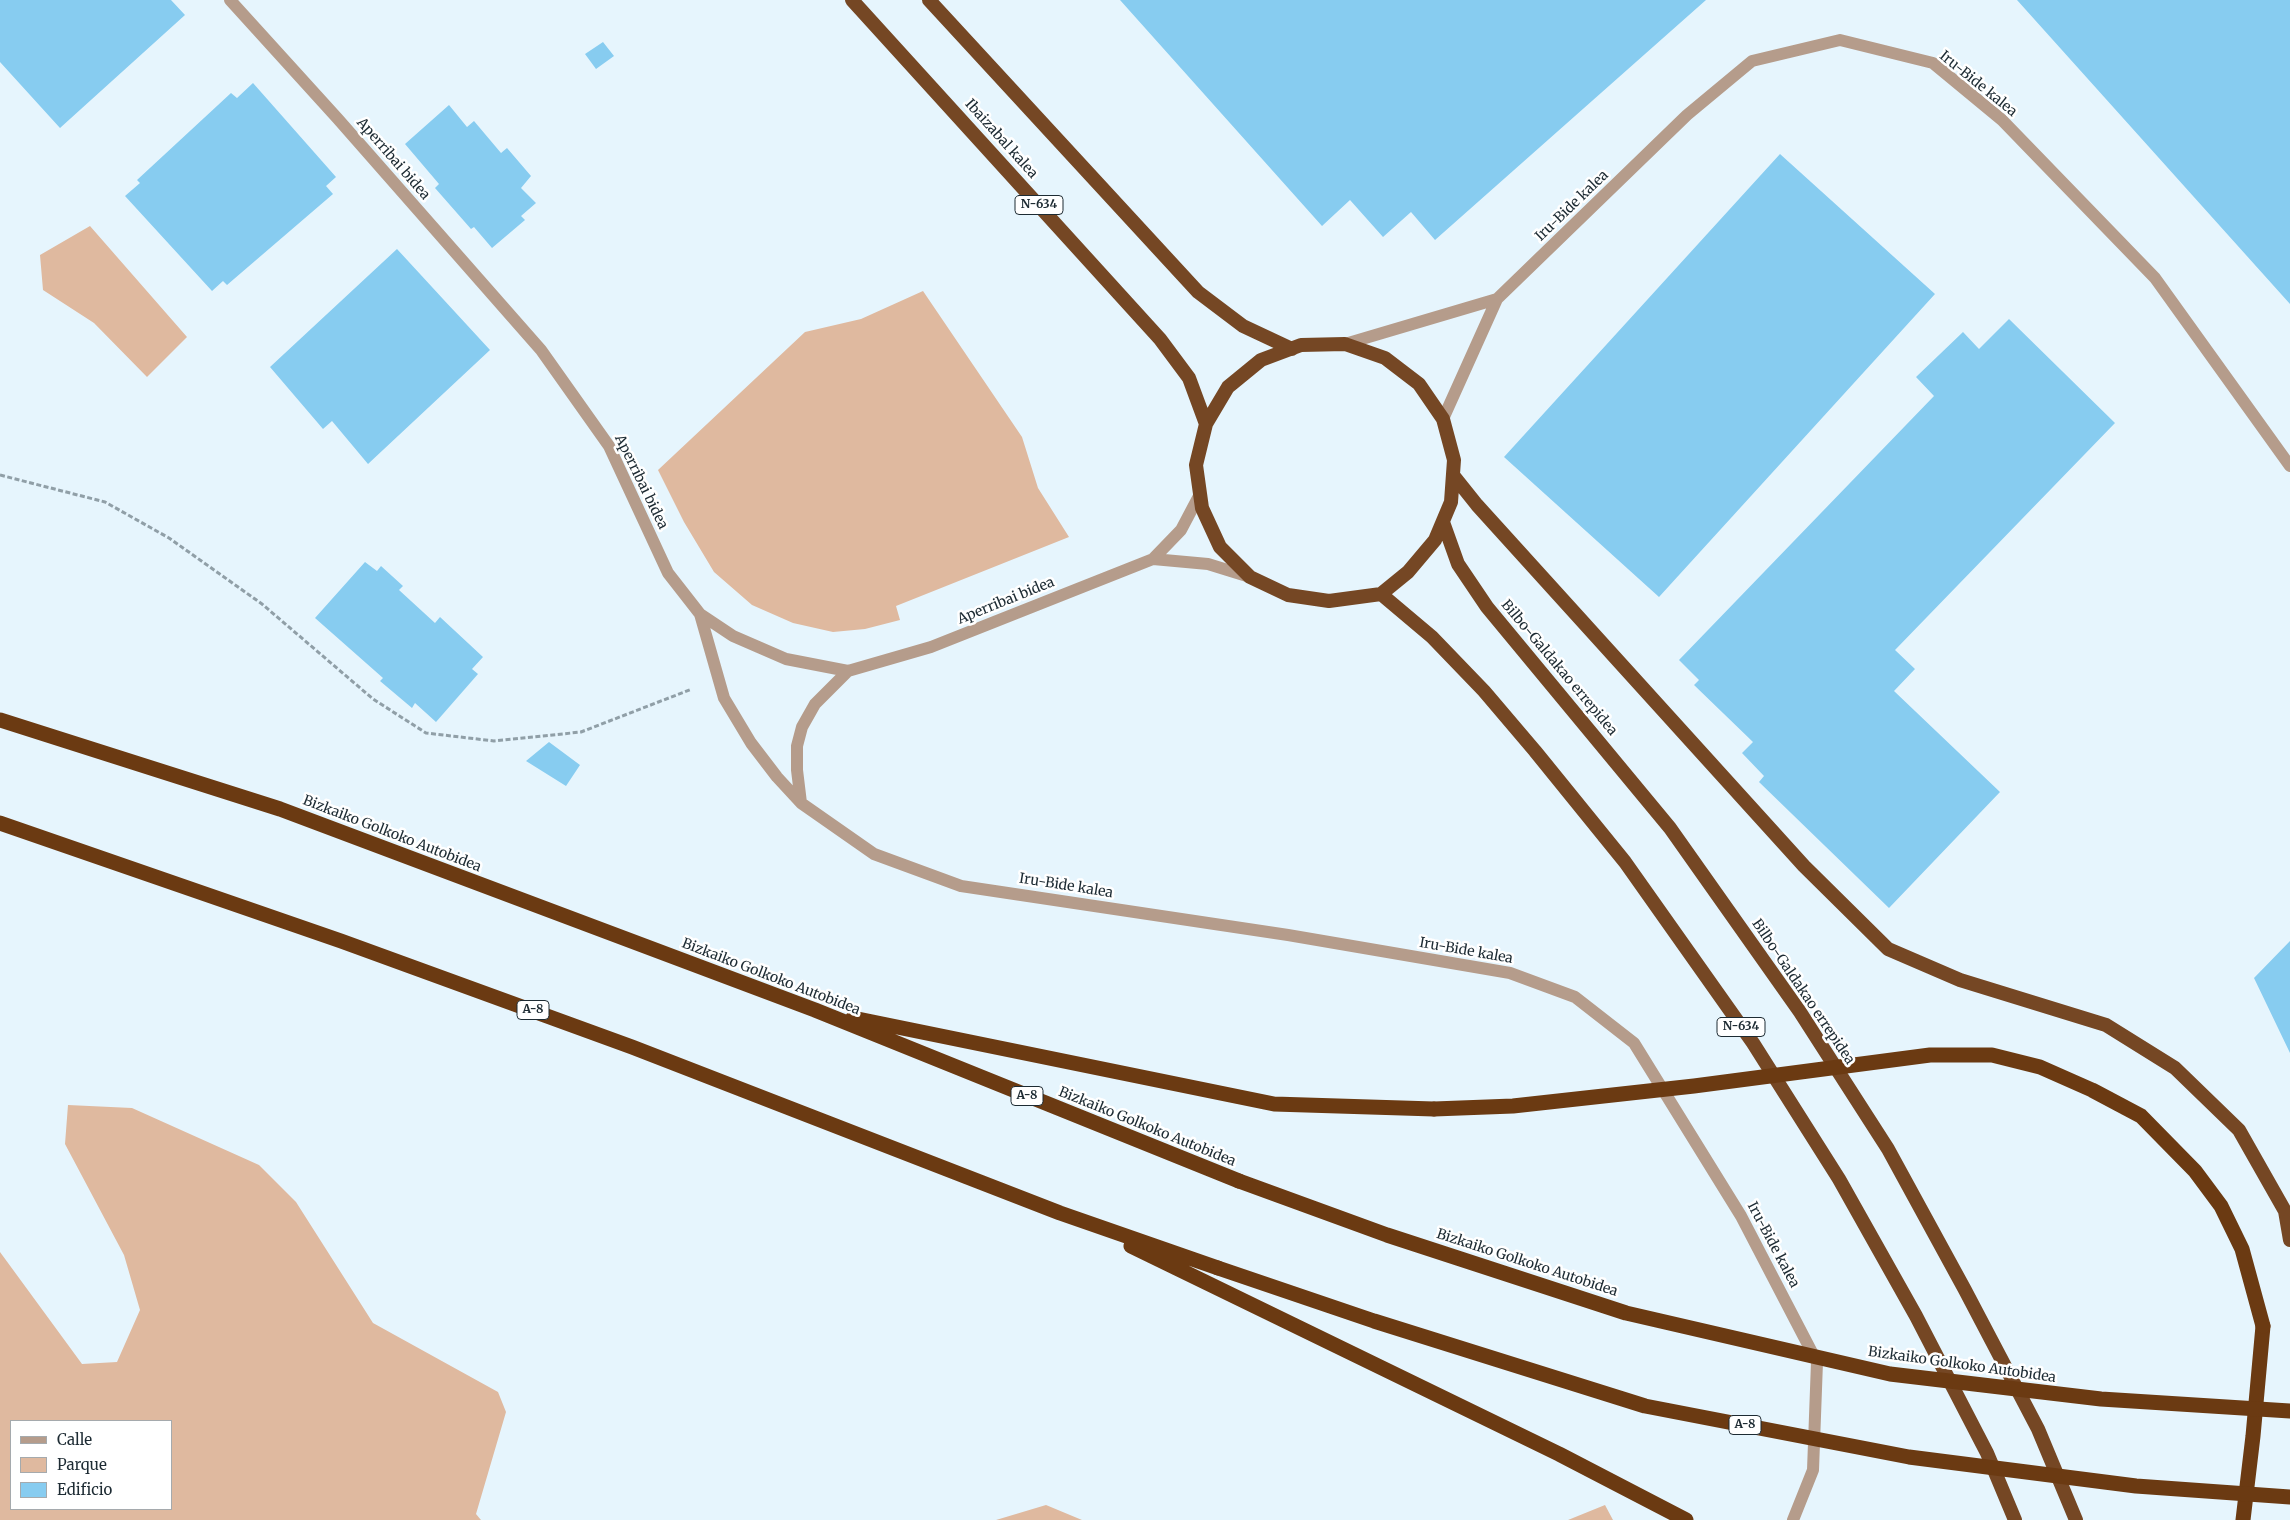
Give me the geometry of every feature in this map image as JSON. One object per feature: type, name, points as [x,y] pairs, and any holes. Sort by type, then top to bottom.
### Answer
[{"type":"highway","name":"Ibaizabal kalea","points":[[852,0],[1160,339],[1189,378],[1206,424]]},
{"type":"highway","points":[[929,0],[1198,292],[1243,326],[1292,349]]},
{"type":"highway","points":[[1345,344],[1385,358],[1419,384],[1443,419],[1454,460],[1451,502],[1435,540],[1408,572],[1381,594],[1329,601],[1288,595],[1250,576],[1220,547],[1202,508],[1196,465],[1206,424],[1228,387],[1262,360],[1292,349],[1301,345],[1345,344]]},
{"type":"highway","points":[[1453,475],[1477,505],[1804,866],[1888,949],[1960,980],[2106,1025],[2175,1068],[2239,1130],[2285,1212],[2290,1240]]},
{"type":"highway","name":"Bilbo-Galdakao errepidea","points":[[1443,522],[1458,564],[1487,606],[1670,828],[1800,1012],[1882,1141],[1965,1290],[2038,1429],[2076,1520]]},
{"type":"highway","name":"N-634","points":[[1381,594],[1432,637],[1484,691],[1535,751],[1625,862],[1753,1043],[1839,1178],[1916,1316],[1987,1453],[2015,1520]]},
{"type":"highway","name":"Bizkaiko Golkoko Autobidea","points":[[0,720],[280,809],[815,1010],[1238,1181],[1387,1235],[1626,1313],[1890,1374],[2101,1399],[2290,1411]]},
{"type":"highway","name":"A-8","points":[[0,823],[341,941],[622,1043],[1060,1213],[1374,1322],[1645,1406],[1909,1457],[2136,1486],[2290,1496]]},
{"type":"highway","points":[[815,1010],[1274,1104],[1434,1109],[1523,1105],[1694,1086],[1930,1055],[1992,1055],[2040,1067],[2092,1090],[2141,1116],[2195,1171],[2221,1206],[2242,1249],[2263,1326],[2243,1520]]},
{"type":"highway","points":[[1060,1213],[1550,1450],[1686,1520]]},
{"type":"street","name":"Aperribai bidea","points":[[230,0],[338,119],[541,350],[609,446],[668,573],[700,614],[733,636],[786,659],[848,671],[931,647],[1153,559]]},
{"type":"street","name":"Iru-Bide kalea","points":[[1497,298],[1687,115],[1752,61],[1840,40],[1933,63],[2002,120],[2155,278],[2290,466]]},
{"type":"street","points":[[1345,344],[1497,298]]},
{"type":"street","points":[[1443,419],[1497,298]]},
{"type":"street","points":[[1153,559],[1181,530],[1200,494]]},
{"type":"street","points":[[1153,559],[1208,564],[1250,576]]},
{"type":"street","name":"Iru-Bide kalea","points":[[700,614],[724,698],[750,743],[776,777],[801,803],[874,854],[961,886],[1288,935],[1510,973],[1575,997],[1634,1044],[1742,1216],[1817,1362],[1813,1470],[1793,1520]]},
{"type":"street","points":[[801,803],[796,770],[797,746],[802,727],[816,704],[848,671]]},
{"type":"path","points":[[0,475],[105,502],[169,538],[262,604],[373,699],[426,734],[494,741],[582,732],[718,679]]},
{"type":"green space","points":[[90,226],[187,337],[147,377],[94,323],[43,290],[40,255]]},
{"type":"green space","points":[[923,291],[1022,437],[1038,488],[1069,537],[896,606],[900,620],[865,629],[833,632],[793,623],[752,605],[714,572],[684,522],[658,470],[805,332],[861,319]]},
{"type":"green space","points":[[68,1105],[132,1108],[259,1165],[296,1202],[373,1323],[498,1392],[506,1412],[476,1514],[481,1520],[0,1520],[0,1252],[82,1364],[117,1362],[140,1310],[124,1255],[65,1144]]},
{"type":"green space","points":[[1046,1505],[1082,1520],[996,1520]]},
{"type":"green space","points":[[1605,1505],[1613,1520],[1568,1520]]},
{"type":"building","points":[[0,0],[171,0],[185,15],[60,128],[0,62]]},
{"type":"building","points":[[1120,0],[1706,0],[1435,240],[1411,212],[1383,237],[1350,200],[1322,226]]},
{"type":"building","points":[[2017,0],[2290,0],[2290,304]]},
{"type":"building","points":[[603,42],[614,56],[596,69],[585,54]]},
{"type":"building","points":[[253,83],[336,177],[326,186],[333,194],[227,285],[223,281],[212,291],[125,196],[140,183],[137,180],[231,93],[237,98]]},
{"type":"building","points":[[449,105],[467,127],[474,121],[501,153],[507,148],[531,176],[521,188],[536,203],[521,216],[525,220],[492,248],[474,227],[471,229],[435,188],[439,184],[405,144]]},
{"type":"building","points":[[1780,154],[1935,294],[1659,597],[1504,457]]},
{"type":"building","points":[[397,249],[490,350],[368,464],[332,421],[323,429],[270,367]]},
{"type":"building","points":[[2009,319],[2115,423],[1895,650],[1915,669],[1894,691],[2000,792],[1889,908],[1759,782],[1764,776],[1742,753],[1753,742],[1694,685],[1699,680],[1679,660],[1934,396],[1916,377],[1963,332],[1979,349]]},
{"type":"building","points":[[365,562],[377,571],[381,566],[403,586],[399,590],[435,623],[440,617],[483,657],[472,669],[478,674],[436,722],[415,703],[412,708],[380,681],[383,678],[315,618]]},
{"type":"building","points":[[549,742],[580,765],[566,786],[526,761]]},
{"type":"building","points":[[2290,941],[2290,1053],[2254,978]]}]
